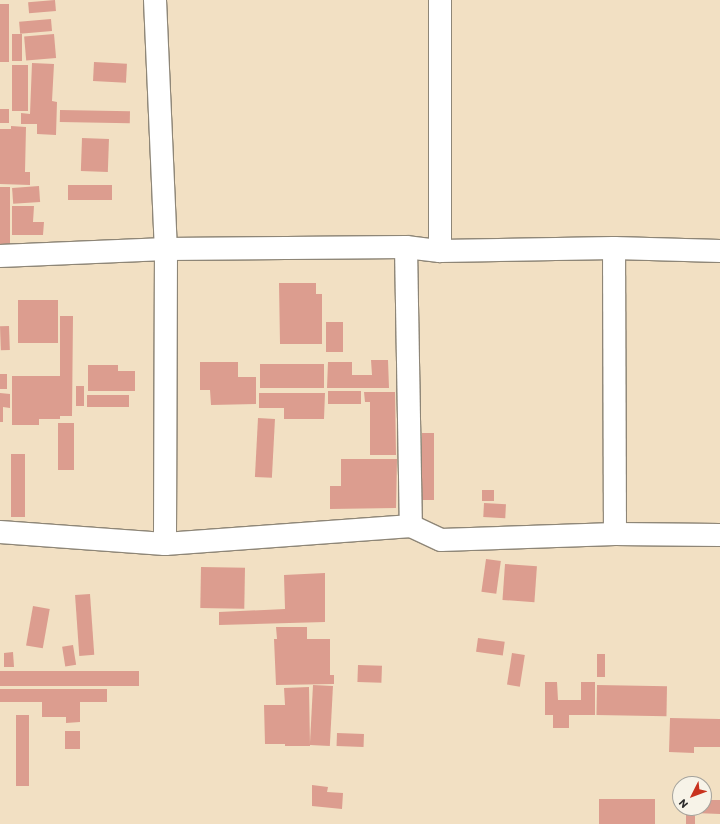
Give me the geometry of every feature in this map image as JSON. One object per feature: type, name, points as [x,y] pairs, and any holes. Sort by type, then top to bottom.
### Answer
[{"type":"street","points":[[155,0],[166,249],[165,544]]},
{"type":"street","points":[[440,0],[440,251]]},
{"type":"street","points":[[406,247],[411,526]]},
{"type":"street","points":[[0,256],[166,249],[406,247],[440,251],[614,248],[720,251]]},
{"type":"street","points":[[614,248],[615,534]]},
{"type":"street","points":[[0,532],[165,544],[411,526],[441,540],[615,534],[720,535]]},
{"type":"building","points":[[55,0],[56,11],[29,13],[28,2]]},
{"type":"building","points":[[0,4],[9,4],[9,62],[0,62]]},
{"type":"building","points":[[51,19],[52,31],[20,34],[19,22]]},
{"type":"building","points":[[12,34],[22,34],[22,61],[12,61]]},
{"type":"building","points":[[54,34],[56,58],[26,61],[24,37]]},
{"type":"building","points":[[94,62],[127,64],[126,83],[93,81]]},
{"type":"building","points":[[32,63],[54,64],[52,101],[57,102],[56,135],[37,134],[37,124],[21,124],[21,113],[30,114]]},
{"type":"building","points":[[12,65],[28,65],[28,111],[12,111]]},
{"type":"building","points":[[0,109],[9,109],[9,123],[0,123]]},
{"type":"building","points":[[60,110],[130,111],[130,123],[60,122]]},
{"type":"building","points":[[11,126],[26,127],[25,172],[30,172],[30,185],[0,184],[0,129],[11,129]]},
{"type":"building","points":[[82,138],[109,139],[108,172],[81,171]]},
{"type":"building","points":[[68,185],[112,185],[112,200],[68,200]]},
{"type":"building","points":[[39,186],[40,202],[13,204],[12,188]]},
{"type":"building","points":[[0,187],[10,187],[10,247],[0,247]]},
{"type":"building","points":[[12,206],[34,206],[33,222],[44,222],[43,235],[12,235]]},
{"type":"building","points":[[279,283],[316,283],[316,294],[322,294],[322,344],[280,344]]},
{"type":"building","points":[[18,300],[58,300],[58,343],[18,343]]},
{"type":"building","points":[[60,316],[73,316],[72,416],[60,416],[60,419],[39,419],[39,425],[12,425],[12,376],[60,376]]},
{"type":"building","points":[[326,322],[343,322],[343,352],[326,352]]},
{"type":"building","points":[[0,326],[9,326],[10,350],[1,350]]},
{"type":"building","points":[[371,360],[388,360],[389,388],[327,388],[328,362],[352,362],[352,375],[372,375]]},
{"type":"building","points":[[200,362],[238,362],[238,377],[256,377],[256,404],[211,405],[210,390],[200,390]]},
{"type":"building","points":[[260,364],[324,364],[324,388],[260,388]]},
{"type":"building","points":[[88,365],[118,365],[118,371],[135,371],[135,391],[88,391]]},
{"type":"building","points":[[0,374],[7,374],[7,389],[0,389]]},
{"type":"building","points":[[76,386],[84,386],[84,406],[76,406]]},
{"type":"building","points":[[328,391],[361,391],[361,404],[328,404]]},
{"type":"building","points":[[364,392],[395,392],[396,455],[370,455],[370,402],[365,402]]},
{"type":"building","points":[[0,393],[10,394],[10,408],[3,407],[3,422],[0,422]]},
{"type":"building","points":[[259,393],[325,393],[324,419],[284,419],[284,408],[259,408]]},
{"type":"building","points":[[87,395],[129,395],[129,407],[87,407]]},
{"type":"building","points":[[258,418],[275,419],[272,478],[255,477]]},
{"type":"building","points":[[58,423],[74,423],[74,470],[58,470]]},
{"type":"building","points":[[422,433],[434,433],[434,500],[422,500]]},
{"type":"building","points":[[11,454],[25,454],[25,517],[11,517]]},
{"type":"building","points":[[341,459],[397,459],[396,508],[330,509],[330,486],[341,486]]},
{"type":"building","points":[[482,490],[494,490],[494,501],[482,501]]},
{"type":"building","points":[[484,503],[506,504],[505,518],[483,517]]},
{"type":"building","points":[[486,559],[501,561],[496,594],[481,592]]},
{"type":"building","points":[[505,564],[537,566],[534,602],[502,600]]},
{"type":"building","points":[[201,567],[245,568],[244,609],[200,608]]},
{"type":"building","points":[[325,573],[325,622],[219,625],[219,612],[285,609],[284,575]]},
{"type":"building","points":[[90,594],[94,655],[79,656],[75,595]]},
{"type":"building","points":[[33,606],[50,609],[43,648],[26,645]]},
{"type":"building","points":[[276,627],[307,627],[307,639],[330,639],[330,675],[334,675],[334,684],[276,685],[274,639],[277,639]]},
{"type":"building","points":[[478,638],[505,642],[503,656],[476,652]]},
{"type":"building","points":[[73,645],[76,665],[65,666],[62,647]]},
{"type":"building","points":[[13,652],[14,667],[4,667],[4,653]]},
{"type":"building","points":[[512,653],[525,655],[520,687],[507,685]]},
{"type":"building","points":[[597,654],[605,654],[605,677],[597,677]]},
{"type":"building","points":[[358,665],[382,666],[381,683],[357,682]]},
{"type":"building","points":[[0,671],[139,671],[139,686],[0,686]]},
{"type":"building","points":[[545,682],[557,682],[558,700],[581,700],[581,682],[595,682],[595,715],[569,715],[569,728],[553,728],[553,715],[545,715]]},
{"type":"building","points":[[313,685],[333,686],[330,746],[310,745]]},
{"type":"building","points":[[597,685],[667,686],[666,716],[596,715]]},
{"type":"building","points":[[309,687],[310,746],[265,744],[264,705],[285,705],[284,688]]},
{"type":"building","points":[[0,689],[107,689],[107,702],[80,702],[80,722],[66,723],[66,717],[42,717],[42,702],[0,702]]},
{"type":"building","points":[[16,715],[29,715],[29,786],[16,786]]},
{"type":"building","points":[[670,718],[720,719],[720,747],[694,747],[694,753],[669,752]]},
{"type":"building","points":[[65,731],[80,731],[80,749],[65,749]]},
{"type":"building","points":[[337,733],[364,734],[364,747],[337,746]]},
{"type":"building","points":[[312,785],[328,787],[327,792],[343,793],[342,809],[312,806]]},
{"type":"building","points":[[599,799],[655,799],[655,824],[599,824]]},
{"type":"building","points":[[712,800],[720,800],[720,814],[712,814]]},
{"type":"building","points":[[686,816],[695,816],[695,824],[686,824]]}]
